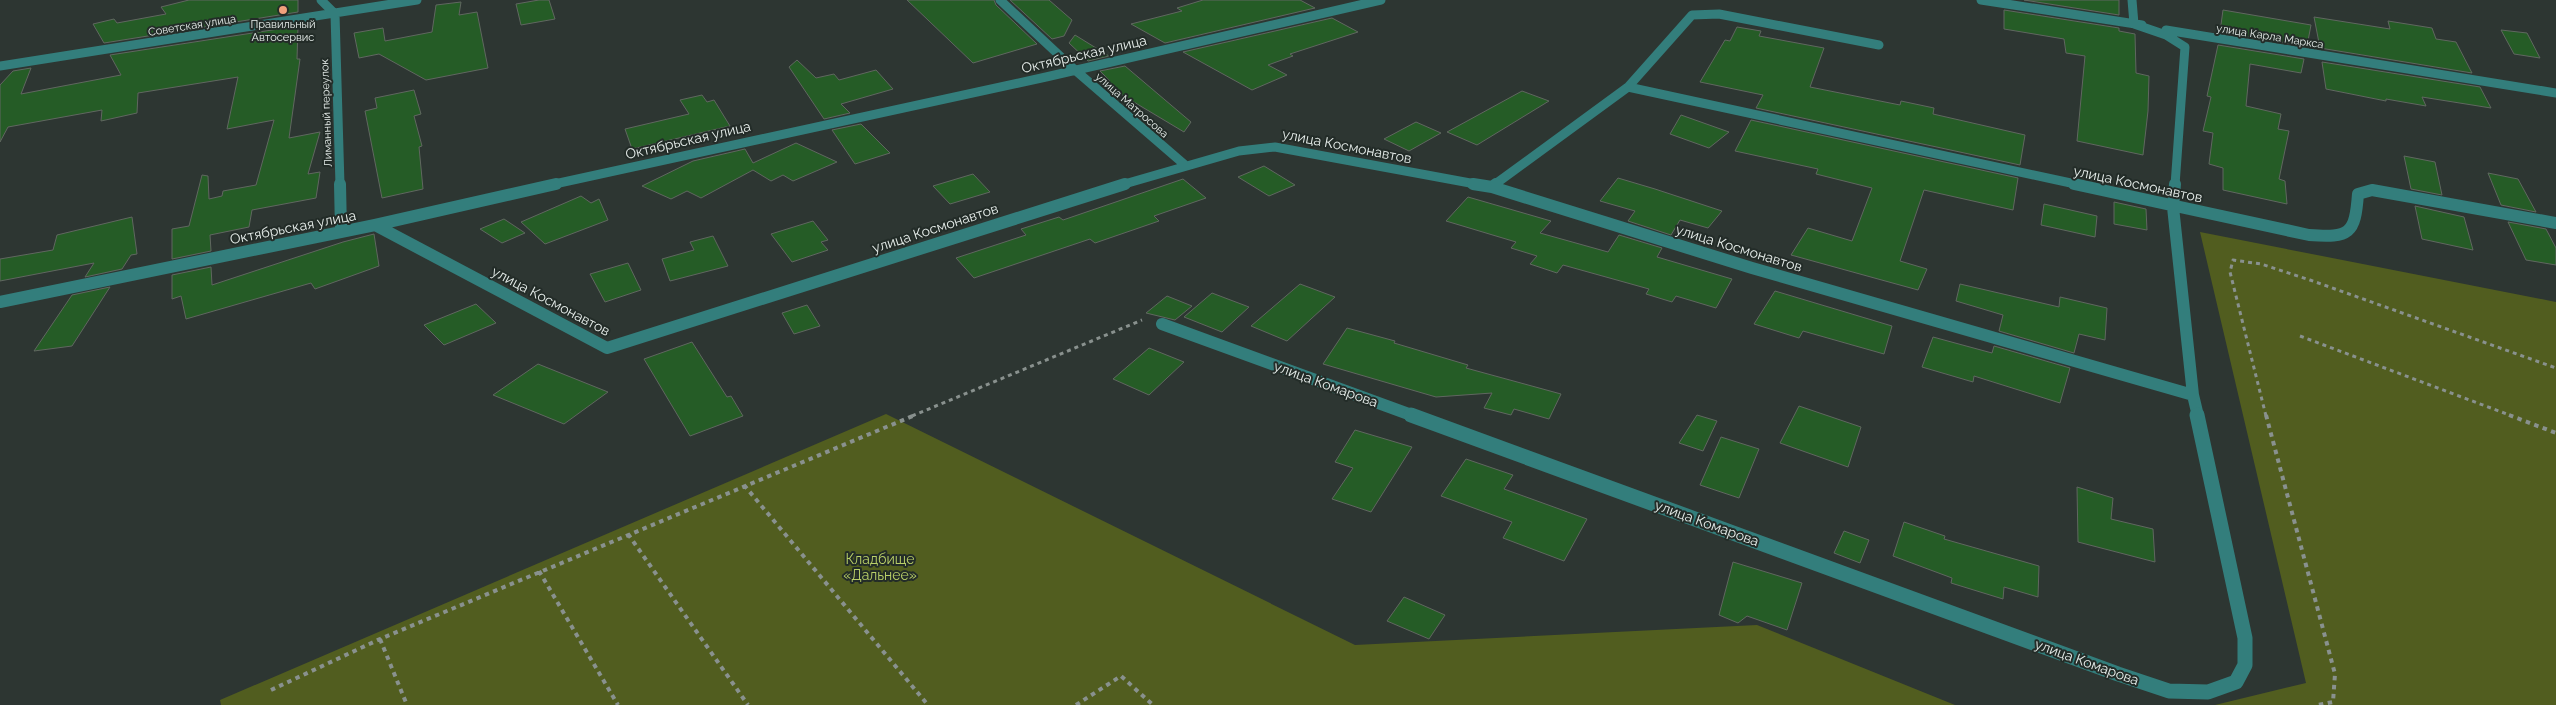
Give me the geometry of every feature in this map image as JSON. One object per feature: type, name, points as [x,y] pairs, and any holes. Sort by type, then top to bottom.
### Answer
[{"type":"street","points":[[321,0],[335,14]]},
{"type":"street","name":"Советская улица","points":[[0,66],[417,0]]},
{"type":"street","name":"улица Матросова","points":[[1000,0],[1075,70],[1185,165]]},
{"type":"street","name":"Октябрьская улица","points":[[0,302],[341,230],[375,225],[749,140],[1075,70],[1381,0]]},
{"type":"street","name":"улица Карла Маркса","points":[[1981,0],[2556,93]]},
{"type":"street","points":[[2132,0],[2134,24],[2166,35],[2185,47]]},
{"type":"street","name":"Лиманный переулок","points":[[335,14],[341,230]]},
{"type":"street","points":[[1492,187],[1628,87],[1692,15],[1719,14],[1879,45]]},
{"type":"street","points":[[2185,47],[2201,40],[2220,40]]},
{"type":"street","points":[[2185,47],[2173,207],[2192,395]]},
{"type":"street","name":"улица Космонавтов","points":[[1628,87],[2271,228],[2334,237],[2348,231],[2355,222],[2358,194],[2372,190],[2394,192],[2556,223]]},
{"type":"street","name":"улица Космонавтов","points":[[375,225],[607,348],[1185,165],[1239,151],[1275,147],[1345,159],[1394,172],[1492,187],[1752,268],[2192,395]]},
{"type":"street","name":"улица Комарова","points":[[1162,324],[2169,691],[2208,692],[2236,682],[2245,665],[2245,638],[2192,395]]},
{"type":"path","points":[[2318,705],[2333,702],[2335,674],[2241,323],[2230,272],[2233,260],[2261,264],[2310,280],[2556,368]]},
{"type":"path","points":[[271,690],[380,638],[1141,319],[1162,324]]},
{"type":"path","points":[[2300,336],[2556,433]]},
{"type":"path","points":[[744,485],[928,705]]},
{"type":"path","points":[[628,534],[748,705]]},
{"type":"path","points":[[539,572],[618,705]]},
{"type":"path","points":[[380,638],[407,705]]},
{"type":"path","points":[[1076,705],[1121,676],[1153,705]]},
{"type":"green space","points":[[2200,232],[2556,302],[2556,705],[2215,705],[2306,683]]},
{"type":"green space","name":"Кладбище «Дальнее»","points":[[886,414],[1355,645],[1757,625],[1955,705],[221,705],[220,700]]},
{"type":"building","points":[[189,0],[298,0],[298,12],[104,43],[93,24],[114,19],[117,23],[166,14],[161,7]]},
{"type":"building","points":[[549,0],[555,19],[521,25],[516,4]]},
{"type":"building","points":[[907,0],[994,0],[996,5],[1037,44],[973,63]]},
{"type":"building","points":[[1010,0],[1049,0],[1072,20],[1064,36],[1052,39]]},
{"type":"building","points":[[1203,0],[1300,0],[1315,8],[1165,43],[1131,24],[1182,11],[1177,8]]},
{"type":"building","points":[[2024,0],[2119,0],[2119,15]]},
{"type":"building","points":[[461,2],[459,15],[477,12],[488,68],[426,80],[379,54],[359,58],[354,33],[383,28],[385,41],[432,32],[436,5]]},
{"type":"building","points":[[2004,10],[2119,28],[2119,31],[2135,34],[2136,73],[2149,76],[2148,111],[2143,155],[2077,141],[2085,56],[2066,53],[2064,39],[2004,29]]},
{"type":"building","points":[[2223,10],[2311,25],[2307,46],[2220,32]]},
{"type":"building","points":[[2314,17],[2390,29],[2388,21],[2432,28],[2436,39],[2456,42],[2472,73],[2320,48]]},
{"type":"building","points":[[1332,18],[1358,32],[1290,54],[1293,56],[1268,65],[1287,75],[1252,90],[1183,52]]},
{"type":"building","points":[[298,26],[297,59],[300,59],[289,138],[320,132],[308,174],[320,172],[316,198],[252,210],[249,227],[210,235],[211,251],[172,259],[172,229],[189,226],[202,175],[208,176],[209,199],[222,196],[223,191],[256,185],[274,120],[227,129],[238,77],[138,93],[137,113],[101,121],[102,110],[8,127],[0,142],[0,85],[13,71],[31,68],[21,94],[121,75],[110,55]]},
{"type":"building","points":[[1737,27],[1761,31],[1759,36],[1824,48],[1810,87],[1900,105],[1901,101],[1934,108],[1933,114],[2025,135],[2020,165],[1756,108],[1763,95],[1700,82],[1725,40],[1730,41]]},
{"type":"building","points":[[2501,30],[2527,33],[2540,58],[2514,54]]},
{"type":"building","points":[[1075,35],[1109,56],[1088,61],[1069,43]]},
{"type":"building","points":[[2218,45],[2304,59],[2301,73],[2250,64],[2246,106],[2281,114],[2278,129],[2289,131],[2279,179],[2285,181],[2287,204],[2223,190],[2223,168],[2209,164],[2213,133],[2203,131],[2211,97],[2207,96]]},
{"type":"building","points":[[797,60],[816,78],[834,74],[839,80],[876,70],[893,89],[841,104],[850,113],[824,119],[789,67]]},
{"type":"building","points":[[2322,62],[2480,87],[2491,108],[2422,97],[2426,106],[2386,99],[2386,101],[2326,89]]},
{"type":"building","points":[[1125,66],[1191,122],[1184,132],[1102,83],[1110,81],[1100,71]]},
{"type":"building","points":[[414,90],[421,114],[414,116],[422,146],[419,147],[423,189],[382,198],[365,111],[377,108],[375,98]]},
{"type":"building","points":[[1522,91],[1549,101],[1477,145],[1447,132]]},
{"type":"building","points":[[702,95],[707,102],[714,100],[730,126],[632,149],[625,129],[689,114],[680,100]]},
{"type":"building","points":[[1681,115],[1729,132],[1709,148],[1670,134]]},
{"type":"building","points":[[1751,120],[2018,178],[2013,210],[1924,190],[1900,261],[1927,269],[1918,290],[1791,255],[1808,228],[1852,241],[1872,188],[1816,174],[1818,169],[1735,151]]},
{"type":"building","points":[[1416,122],[1441,133],[1409,151],[1384,139]]},
{"type":"building","points":[[861,124],[890,153],[855,164],[832,130]]},
{"type":"building","points":[[796,143],[837,162],[793,181],[783,175],[771,181],[753,170],[701,198],[687,191],[671,199],[642,186],[693,161],[745,149],[753,163]]},
{"type":"building","points":[[2404,156],[2435,162],[2442,195],[2411,189]]},
{"type":"building","points":[[1264,166],[1295,185],[1269,196],[1238,177]]},
{"type":"building","points":[[2488,173],[2518,179],[2536,212],[2501,205]]},
{"type":"building","points":[[973,174],[990,192],[950,204],[933,186]]},
{"type":"building","points":[[1618,178],[1722,211],[1708,228],[1680,220],[1671,235],[1628,221],[1635,211],[1600,201]]},
{"type":"building","points":[[1183,179],[1206,198],[1154,216],[1159,221],[1095,243],[1090,239],[974,278],[956,258],[1026,235],[1021,229],[1059,217],[1063,220]]},
{"type":"building","points":[[581,196],[591,203],[599,199],[608,220],[545,244],[521,222]]},
{"type":"building","points":[[1468,197],[1551,221],[1540,233],[1608,252],[1619,235],[1662,248],[1657,257],[1732,279],[1716,308],[1676,296],[1672,302],[1646,294],[1649,289],[1563,265],[1557,273],[1530,264],[1537,256],[1511,248],[1516,242],[1446,221]]},
{"type":"building","points":[[2114,202],[2146,209],[2147,230],[2114,224]]},
{"type":"building","points":[[2044,204],[2097,216],[2095,237],[2041,225]]},
{"type":"building","points":[[2415,206],[2464,217],[2473,250],[2422,239]]},
{"type":"building","points":[[132,217],[137,254],[131,255],[122,269],[85,277],[94,263],[0,281],[0,259],[53,250],[57,235]]},
{"type":"building","points":[[504,219],[525,233],[502,243],[480,229]]},
{"type":"building","points":[[813,221],[828,240],[821,242],[828,250],[792,262],[771,234]]},
{"type":"building","points":[[2508,222],[2546,229],[2556,248],[2556,265],[2526,260]]},
{"type":"building","points":[[374,234],[379,266],[315,289],[311,283],[186,319],[181,296],[172,299],[172,275],[211,267],[212,285],[343,242]]},
{"type":"building","points":[[713,236],[728,266],[670,281],[662,259],[694,250],[690,242]]},
{"type":"building","points":[[628,263],[641,290],[605,302],[590,274]]},
{"type":"building","points":[[1300,284],[1335,297],[1287,341],[1251,326]]},
{"type":"building","points":[[1960,284],[2059,307],[2060,297],[2107,308],[2105,340],[2079,334],[2074,353],[1999,331],[2003,315],[1956,301]]},
{"type":"building","points":[[110,287],[72,346],[34,351],[72,295]]},
{"type":"building","points":[[1775,291],[1892,326],[1884,354],[1803,331],[1799,338],[1754,324]]},
{"type":"building","points":[[1212,293],[1249,307],[1222,332],[1184,317]]},
{"type":"building","points":[[1167,296],[1192,306],[1175,320],[1146,313]]},
{"type":"building","points":[[476,304],[496,323],[444,345],[424,325]]},
{"type":"building","points":[[807,305],[820,326],[794,334],[782,313]]},
{"type":"building","points":[[1347,328],[1395,341],[1394,343],[1468,365],[1466,368],[1561,394],[1549,419],[1514,409],[1511,415],[1484,408],[1492,393],[1436,397],[1323,364]]},
{"type":"building","points":[[1933,337],[1992,353],[1994,346],[2070,368],[2060,403],[1974,376],[1973,382],[1922,367]]},
{"type":"building","points":[[692,342],[727,397],[731,396],[743,416],[690,436],[644,359]]},
{"type":"building","points":[[1149,348],[1184,362],[1149,395],[1113,379]]},
{"type":"building","points":[[538,364],[608,392],[564,424],[493,395]]},
{"type":"building","points":[[1799,406],[1861,427],[1848,467],[1780,443]]},
{"type":"building","points":[[1697,415],[1717,421],[1703,451],[1679,443]]},
{"type":"building","points":[[1355,430],[1412,447],[1371,512],[1332,499],[1353,468],[1335,462]]},
{"type":"building","points":[[1721,437],[1759,449],[1739,498],[1700,485]]},
{"type":"building","points":[[1466,459],[1513,475],[1504,489],[1587,519],[1564,561],[1503,538],[1512,522],[1441,496]]},
{"type":"building","points":[[2077,487],[2113,498],[2111,519],[2153,529],[2155,562],[2078,542]]},
{"type":"building","points":[[1904,522],[1945,536],[1944,539],[2039,566],[2038,597],[2004,587],[2003,599],[1951,583],[1952,578],[1893,556]]},
{"type":"building","points":[[1844,531],[1869,540],[1860,563],[1834,553]]},
{"type":"building","points":[[1733,562],[1802,583],[1787,630],[1747,616],[1738,623],[1719,615]]},
{"type":"building","points":[[1404,597],[1445,615],[1429,639],[1387,621]]},
{"type":"place","name":"Правильный Автосервис","points":[[283,10]]}]
